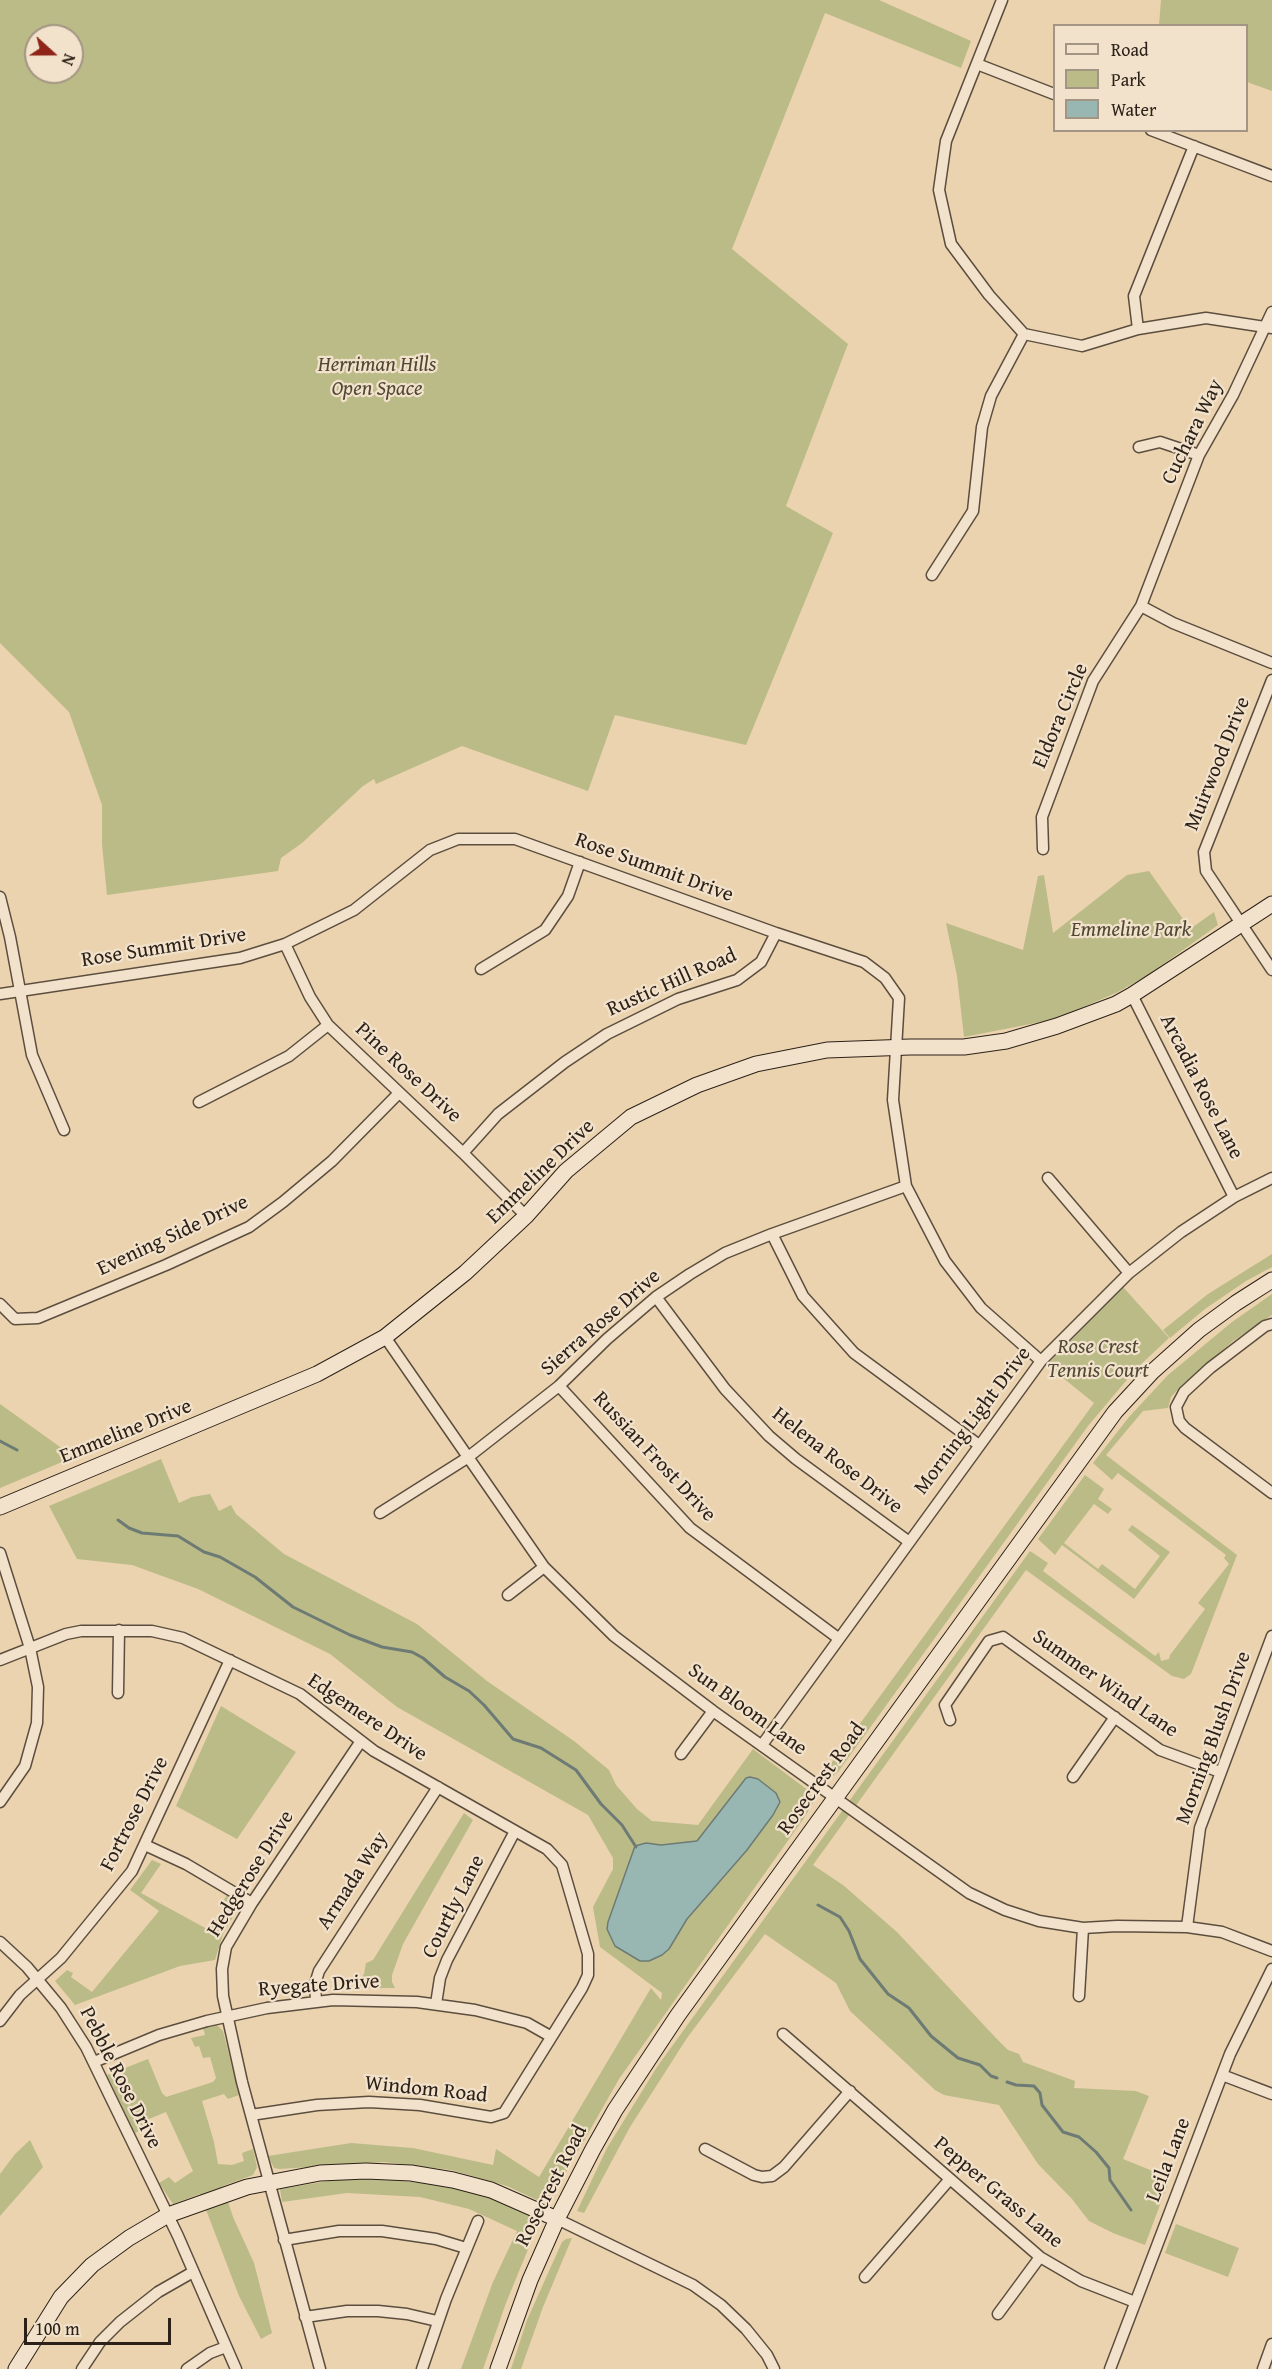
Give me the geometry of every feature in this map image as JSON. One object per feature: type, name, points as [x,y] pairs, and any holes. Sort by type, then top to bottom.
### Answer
[{"type":"street","points":[[1002,0],[946,141],[939,190],[951,244],[989,295],[1024,334],[1082,346],[1138,329],[1206,318],[1269,327]]},
{"type":"street","points":[[977,64],[1053,94]]},
{"type":"street","points":[[1157,132],[1272,176]]},
{"type":"street","points":[[1138,329],[1134,296],[1194,146]]},
{"type":"street","name":"Cuchara Way","points":[[1141,606],[1199,455],[1269,327],[1272,312]]},
{"type":"street","points":[[932,575],[973,511],[982,427],[991,396],[1024,334]]},
{"type":"street","points":[[1139,447],[1160,442],[1199,455]]},
{"type":"street","points":[[1141,606],[1173,623],[1272,663]]},
{"type":"street","name":"Eldora Circle","points":[[1043,849],[1042,817],[1075,725],[1093,681],[1141,606]]},
{"type":"street","name":"Muirwood Drive","points":[[1272,680],[1204,852],[1206,871],[1272,970]]},
{"type":"street","name":"Rose Summit Drive","points":[[0,994],[240,958],[285,944],[354,910],[430,850],[458,839],[515,839],[776,933],[864,962],[885,978],[898,998],[893,1100],[906,1186],[945,1261],[981,1308],[1041,1361]]},
{"type":"street","points":[[481,969],[545,930],[568,896],[580,862]]},
{"type":"street","points":[[0,897],[10,937],[32,1055],[64,1130]]},
{"type":"street","name":"Emmeline Drive","points":[[0,1507],[317,1374],[385,1337],[465,1273],[526,1216],[566,1171],[631,1117],[697,1085],[768,1061],[827,1050],[964,1047],[1006,1041],[1058,1026],[1116,1004],[1132,995],[1272,904]]},
{"type":"street","name":"Rustic Hill Road","points":[[463,1152],[498,1114],[565,1062],[607,1034],[678,999],[737,980],[761,962],[776,933]]},
{"type":"street","name":"Pine Rose Drive","points":[[285,944],[310,997],[328,1025],[463,1152],[526,1216]]},
{"type":"street","name":"Arcadia Rose Lane","points":[[1132,995],[1234,1197]]},
{"type":"street","points":[[199,1102],[289,1056],[328,1025]]},
{"type":"street","name":"Evening Side Drive","points":[[0,1304],[15,1318],[38,1318],[166,1265],[249,1227],[332,1161],[399,1093]]},
{"type":"street","points":[[1048,1178],[1129,1273]]},
{"type":"street","name":"Morning Light Drive","points":[[762,1745],[1041,1361],[1129,1273],[1181,1232],[1234,1197],[1272,1178]]},
{"type":"street","name":"Sierra Rose Drive","points":[[380,1513],[467,1458],[559,1386],[607,1339],[656,1297],[725,1253],[906,1186]]},
{"type":"street","points":[[772,1234],[803,1296],[854,1353],[979,1445]]},
{"type":"street","name":"Rosecrest Road","points":[[498,2369],[530,2280],[557,2219],[593,2149],[635,2078],[678,2015],[1115,1412],[1152,1372],[1199,1330],[1272,1280]]},
{"type":"street","name":"Helena Rose Drive","points":[[656,1297],[725,1389],[763,1431],[796,1459],[908,1541]]},
{"type":"street","points":[[1272,1324],[1265,1326],[1210,1368],[1184,1392],[1176,1407],[1179,1421],[1185,1428],[1272,1493]]},
{"type":"street","name":"Sun Bloom Lane","points":[[385,1337],[544,1567],[614,1636],[713,1711],[969,1893],[1005,1910],[1039,1921],[1083,1928],[1186,1927],[1222,1932],[1272,1951]]},
{"type":"street","name":"Russian Frost Drive","points":[[559,1386],[690,1528],[838,1638]]},
{"type":"street","points":[[0,1553],[30,1648],[38,1687],[37,1723],[25,1766],[0,1802]]},
{"type":"street","points":[[508,1595],[544,1567]]},
{"type":"street","points":[[118,1693],[119,1630]]},
{"type":"street","name":"Edgemere Drive","points":[[0,1660],[81,1631],[119,1630],[173,1635],[304,1697],[377,1754],[552,1852],[562,1864],[588,1954],[588,1971]]},
{"type":"street","name":"Morning Blush Drive","points":[[1186,1927],[1198,1837],[1220,1772],[1272,1636]]},
{"type":"street","name":"Summer Wind Lane","points":[[950,1720],[945,1705],[989,1641],[1004,1637],[1160,1750],[1220,1772]]},
{"type":"street","name":"Fortrose Drive","points":[[0,2021],[20,1995],[60,1958],[129,1876],[230,1660]]},
{"type":"street","points":[[681,1754],[713,1711]]},
{"type":"street","points":[[1073,1777],[1115,1717]]},
{"type":"street","name":"Hedgerose Drive","points":[[320,2369],[268,2181],[227,2016],[222,1987],[224,1954],[229,1941],[252,1903],[361,1741]]},
{"type":"street","name":"Armada Way","points":[[316,2001],[315,1984],[320,1971],[438,1787]]},
{"type":"street","name":"Courtly Lane","points":[[436,2004],[440,1978],[447,1960],[515,1831]]},
{"type":"street","points":[[145,1845],[186,1864],[252,1903]]},
{"type":"street","points":[[1079,1996],[1083,1928]]},
{"type":"street","name":"Pebble Rose Drive","points":[[0,1942],[38,1979],[69,2020],[94,2062],[194,2272],[236,2369]]},
{"type":"street","name":"Leila Lane","points":[[1110,2369],[1236,2039],[1272,1969]]},
{"type":"street","name":"Windom Road","points":[[251,2115],[317,2104],[369,2102],[420,2105],[488,2117],[498,2116],[509,2108],[550,2036],[585,1984],[588,1971]]},
{"type":"street","name":"Ryegate Drive","points":[[94,2062],[159,2035],[227,2016],[316,2001],[373,2000],[436,2004],[509,2018],[532,2025],[550,2036]]},
{"type":"street","name":"Pepper Grass Lane","points":[[783,2034],[1041,2257],[1081,2281],[1136,2302]]},
{"type":"street","points":[[1222,2075],[1272,2094]]},
{"type":"street","points":[[705,2149],[754,2175],[772,2176],[784,2167],[850,2091]]},
{"type":"street","points":[[16,2369],[47,2317],[76,2281],[110,2251],[168,2216],[224,2194],[268,2181],[343,2171],[388,2171],[432,2176],[491,2190],[557,2219],[693,2285],[721,2305],[746,2329],[767,2355],[774,2369]]},
{"type":"street","points":[[865,2277],[950,2179]]},
{"type":"street","points":[[422,2369],[437,2321],[478,2221]]},
{"type":"street","points":[[284,2240],[339,2231],[382,2231],[436,2239],[466,2248]]},
{"type":"street","points":[[998,2314],[1041,2257]]},
{"type":"street","points":[[82,2369],[100,2342],[120,2322],[158,2292],[194,2272]]},
{"type":"street","points":[[305,2317],[331,2312],[370,2310],[406,2314],[437,2321]]},
{"type":"street","points":[[1263,2369],[1272,2344]]},
{"type":"street","points":[[187,2369],[210,2353],[226,2347]]},
{"type":"green space","name":"Herriman Hills Open Space","points":[[0,0],[879,0],[971,41],[961,68],[825,13],[732,249],[848,344],[786,506],[833,533],[746,745],[615,715],[588,791],[462,746],[376,784],[374,779],[363,786],[302,843],[281,858],[278,871],[107,895],[102,844],[102,805],[69,712],[0,643]]},
{"type":"green space","points":[[1161,0],[1272,0],[1272,91],[1248,82],[1248,24],[1159,24]]},
{"type":"green space","name":"Emmeline Park","points":[[1149,871],[1190,929],[1214,912],[1218,925],[1148,975],[1118,992],[1056,1019],[964,1037],[957,976],[946,923],[1023,950],[1038,876],[1044,875],[1053,933],[1127,875]]},
{"type":"green space","points":[[1272,1254],[1272,1267],[1246,1281],[1205,1309],[1170,1338],[1163,1330],[1208,1294]]},
{"type":"green space","name":"Rose Crest Tennis Court","points":[[1123,1287],[1169,1338],[1136,1369],[1088,1426],[838,1772],[828,1780],[821,1777],[1094,1403],[1047,1365]]},
{"type":"green space","points":[[1272,1294],[1272,1315],[1233,1341],[1182,1385],[1171,1397],[1168,1408],[1143,1411],[1106,1455],[1237,1555],[1191,1674],[1184,1679],[1172,1676],[1026,1570],[813,1865],[843,1885],[897,1932],[995,2037],[1008,2050],[1019,2054],[1023,2062],[1075,2081],[1074,2088],[1136,2091],[1149,2096],[1123,2159],[1170,2178],[1145,2245],[1089,2221],[1072,2199],[1038,2164],[999,2105],[944,2095],[935,2090],[850,2011],[836,1983],[765,1934],[687,2038],[630,2127],[584,2213],[577,2211],[607,2148],[657,2067],[1030,1551],[1048,1563],[1043,1571],[1155,1656],[1159,1652],[1161,1661],[1169,1659],[1205,1609],[1198,1603],[1229,1564],[1224,1558],[1226,1555],[1118,1473],[1112,1480],[1093,1463],[1129,1417],[1168,1375],[1232,1322]]},
{"type":"green space","points":[[0,1404],[42,1434],[74,1457],[0,1488]]},
{"type":"green space","points":[[161,1459],[179,1503],[192,1497],[210,1494],[219,1511],[231,1505],[236,1514],[284,1554],[417,1624],[487,1681],[574,1741],[609,1770],[616,1785],[637,1809],[652,1821],[698,1825],[753,1749],[809,1791],[813,1803],[804,1818],[619,2079],[552,2197],[539,2201],[507,2186],[451,2170],[384,2162],[274,2168],[268,2156],[351,2143],[413,2148],[493,2165],[496,2149],[539,2177],[651,1988],[661,2000],[662,1993],[600,1947],[593,1907],[613,1869],[613,1858],[588,1815],[397,1707],[330,1654],[198,1589],[132,1565],[77,1559],[49,1506]]},
{"type":"green space","points":[[1085,1475],[1104,1489],[1098,1499],[1112,1509],[1108,1514],[1094,1504],[1064,1543],[1098,1569],[1102,1564],[1135,1589],[1160,1556],[1128,1530],[1132,1525],[1170,1552],[1134,1599],[1062,1545],[1055,1555],[1038,1539]]},
{"type":"green space","points":[[221,1706],[296,1752],[237,1839],[176,1806]]},
{"type":"green space","points":[[464,1813],[473,1820],[403,1944],[392,1975],[395,1988],[355,1988],[364,1974],[366,1963],[373,1960]]},
{"type":"green space","points":[[152,1860],[161,1864],[141,1893],[209,1930],[224,1909],[220,1906],[227,1895],[233,1899],[238,1908],[223,1934],[215,1960],[180,1966],[75,2005],[55,1981],[67,1970],[73,1973],[71,1977],[92,1992],[159,1911],[130,1890]]},
{"type":"green space","points":[[215,2023],[223,2031],[239,2095],[228,2099],[224,2094],[202,2101],[218,2164],[232,2165],[244,2161],[242,2153],[253,2149],[257,2167],[253,2175],[223,2186],[233,2217],[254,2263],[272,2333],[261,2339],[239,2296],[200,2194],[173,2204],[159,2183],[169,2177],[175,2183],[193,2171],[166,2112],[144,2121],[145,2128],[135,2133],[107,2075],[148,2059],[162,2093],[166,2097],[213,2082],[216,2078],[210,2057],[203,2058],[199,2046],[195,2047],[191,2038],[205,2035],[203,2028]]},
{"type":"green space","points":[[30,2140],[43,2167],[0,2216],[0,2174],[15,2154]]},
{"type":"green space","points":[[340,2179],[386,2179],[446,2186],[482,2195],[528,2214],[536,2224],[536,2230],[506,2303],[483,2369],[461,2369],[493,2282],[517,2231],[469,2209],[420,2197],[347,2193],[282,2202],[280,2189]]},
{"type":"green space","points":[[1176,2224],[1239,2248],[1228,2277],[1165,2253]]},
{"type":"green space","points":[[572,2238],[543,2307],[521,2369],[511,2369],[527,2320],[562,2242]]},
{"type":"water","points":[[746,1778],[758,1779],[776,1793],[780,1802],[747,1850],[687,1919],[669,1949],[649,1961],[640,1961],[615,1946],[607,1929],[608,1922],[635,1846],[646,1843],[661,1845],[697,1841]]},
{"type":"waterway","points":[[0,1441],[17,1450]]},
{"type":"waterway","points":[[118,1520],[142,1533],[178,1536],[204,1552],[220,1557],[255,1577],[293,1607],[350,1635],[382,1647],[412,1652],[423,1658],[445,1677],[469,1691],[513,1739],[541,1748],[576,1770],[601,1804],[622,1825],[636,1847]]},
{"type":"waterway","points":[[818,1905],[840,1917],[849,1931],[860,1959],[888,1994],[909,2008],[931,2036],[958,2058],[980,2065],[991,2076],[997,2078]]},
{"type":"waterway","points":[[1007,2082],[1034,2086],[1040,2093],[1042,2105],[1063,2132],[1079,2137],[1109,2168],[1110,2180],[1131,2210]]}]
